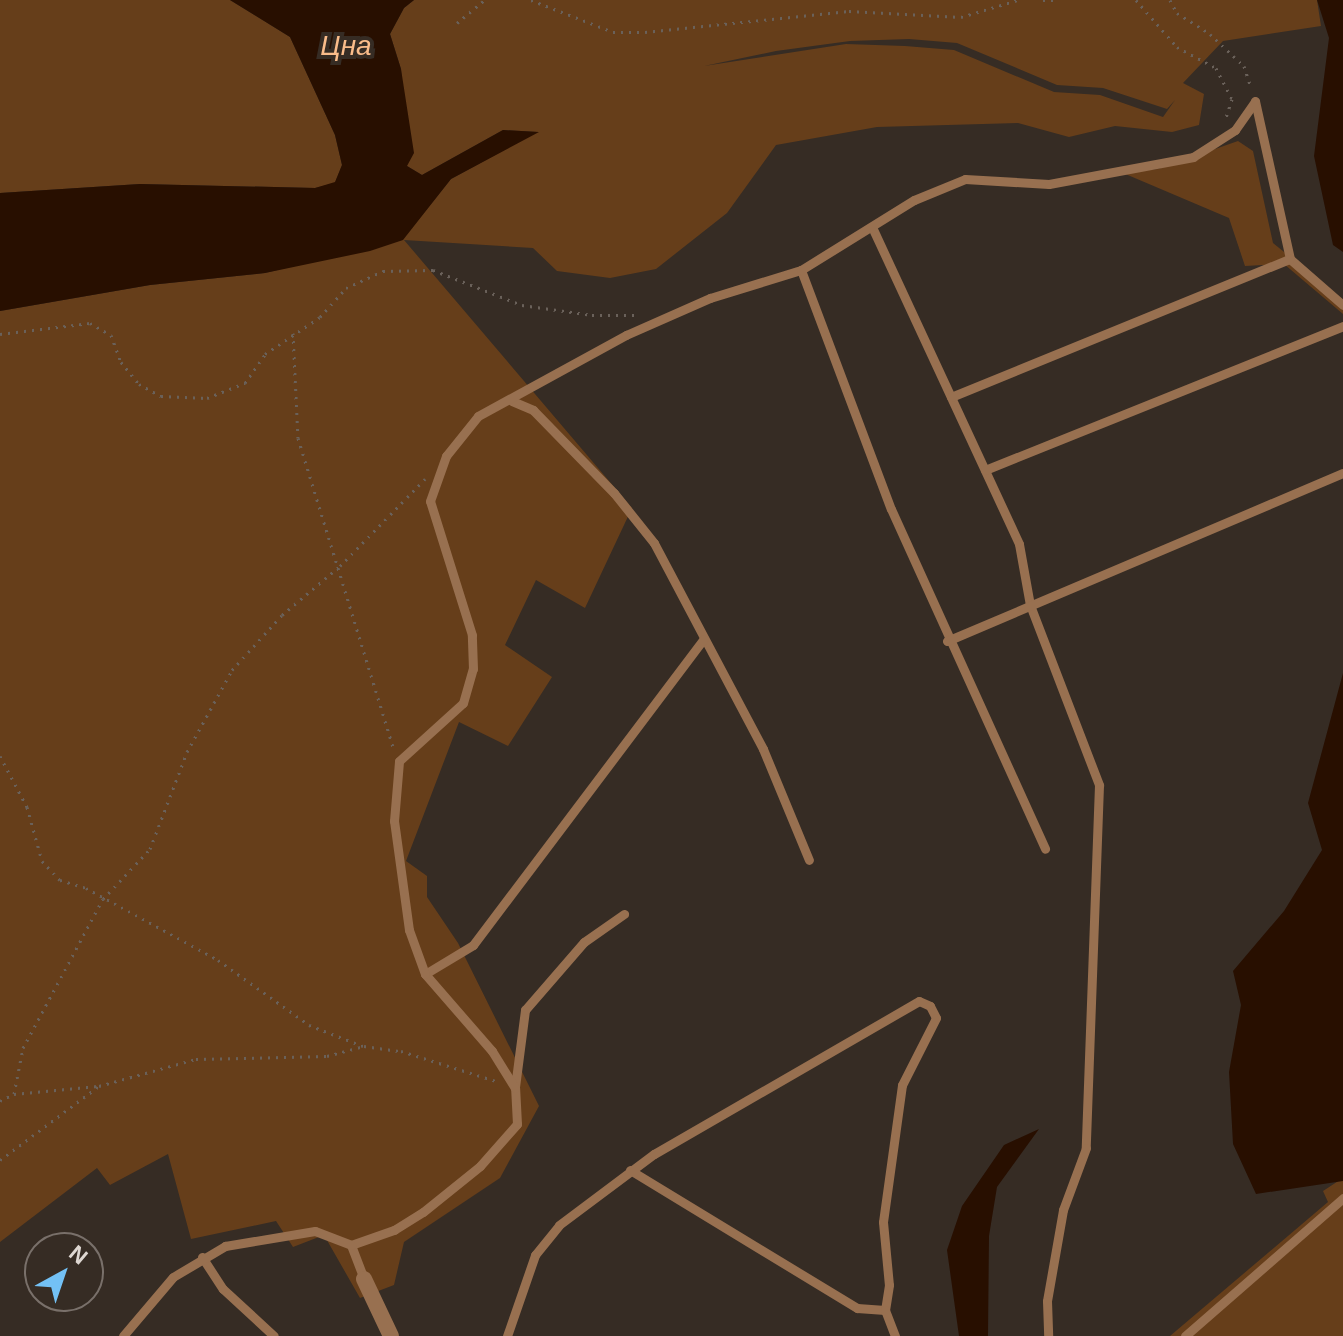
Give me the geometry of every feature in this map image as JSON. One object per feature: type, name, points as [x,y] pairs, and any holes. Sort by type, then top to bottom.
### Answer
[{"type":"street","points":[[364,1279],[391,1336]]},
{"type":"lane","points":[[515,1088],[492,1051],[425,974],[409,930],[394,821],[399,761],[463,703],[473,669],[472,635],[430,501],[446,456],[478,416],[512,401],[626,335],[710,298],[801,270],[914,200],[965,179],[1049,184],[1193,157],[1235,130],[1255,101]]},
{"type":"lane","points":[[1255,101],[1290,259],[1343,305]]},
{"type":"lane","points":[[872,227],[1019,544],[1030,605],[1099,785],[1086,1148],[1063,1210],[1047,1301],[1048,1336]]},
{"type":"lane","points":[[951,397],[1290,259]]},
{"type":"lane","points":[[801,270],[891,509],[947,641],[1045,849]]},
{"type":"lane","points":[[985,470],[1343,326]]},
{"type":"lane","points":[[512,401],[533,410],[614,493],[654,543],[763,749],[809,860]]},
{"type":"lane","points":[[947,641],[1343,473]]},
{"type":"lane","points":[[425,974],[473,945],[704,639]]},
{"type":"lane","points":[[123,1336],[173,1277],[202,1257],[261,1237],[315,1231],[351,1245],[414,1218],[480,1166],[517,1124],[515,1088],[525,1010],[584,942],[624,914]]},
{"type":"lane","points":[[507,1336],[535,1255],[559,1225],[630,1170],[912,1002],[925,1003],[936,1018],[902,1085],[883,1222],[889,1285],[885,1310],[895,1336]]},
{"type":"lane","points":[[630,1170],[857,1308],[885,1310]]},
{"type":"lane","points":[[1185,1336],[1343,1198]]},
{"type":"lane","points":[[351,1245],[364,1279]]},
{"type":"lane","points":[[202,1257],[223,1289],[274,1336]]},
{"type":"path","points":[[457,23],[484,0]]},
{"type":"path","points":[[531,0],[613,32],[849,11],[961,17],[1018,0]]},
{"type":"path","points":[[1043,0],[1058,0]]},
{"type":"path","points":[[1136,0],[1177,47],[1216,68],[1232,99],[1217,142]]},
{"type":"path","points":[[1170,0],[1177,13],[1210,34],[1244,66],[1255,101]]},
{"type":"path","points":[[0,334],[90,323],[111,335],[121,362],[139,384],[161,396],[207,398],[245,383],[265,354],[320,317],[346,288],[383,271],[433,270],[522,305],[592,315],[640,315]]},
{"type":"path","points":[[293,333],[298,438],[399,761]]},
{"type":"path","points":[[14,1094],[23,1048],[103,899],[150,849],[187,752],[232,670],[282,615],[337,569],[446,456]]},
{"type":"path","points":[[0,756],[27,807],[42,861],[60,880],[103,899],[218,960],[309,1025],[364,1046],[448,1064],[515,1088]]},
{"type":"path","points":[[0,1101],[14,1094],[99,1086],[196,1059],[327,1056],[364,1046]]},
{"type":"path","points":[[0,1160],[99,1086]]},
{"type":"shaded area","points":[[0,0],[230,0],[290,37],[335,135],[342,165],[335,183],[315,188],[140,184],[0,193]]},
{"type":"shaded area","points":[[414,0],[1317,0],[1321,26],[1223,41],[1183,83],[1204,94],[1199,125],[1172,132],[1115,126],[1069,137],[1018,123],[877,127],[776,145],[727,213],[656,269],[610,278],[557,271],[533,248],[404,240],[632,508],[585,608],[536,580],[505,645],[552,677],[508,746],[459,722],[406,861],[427,876],[427,897],[458,943],[539,1106],[500,1178],[404,1242],[394,1285],[360,1298],[324,1235],[293,1247],[276,1221],[191,1239],[168,1154],[110,1185],[97,1168],[0,1242],[0,311],[150,285],[265,273],[402,240],[451,179],[537,132],[503,130],[422,175],[407,166],[401,69],[390,34],[404,8]],"holes":[[[909,39],[957,43],[1057,85],[1103,88],[1167,109],[1175,100],[1163,117],[1100,95],[1054,92],[954,50],[905,46],[846,44],[704,66],[776,51],[850,41]]]},
{"type":"shaded area","points":[[1238,141],[1253,151],[1273,243],[1343,300],[1343,314],[1284,264],[1245,266],[1229,218],[1123,173],[1158,169]]},
{"type":"shaded area","points":[[1343,1178],[1343,1336],[1170,1336],[1328,1202],[1323,1191]]},
{"type":"water","name":"Цна","points":[[230,0],[414,0],[404,8],[390,34],[401,69],[414,153],[407,166],[422,175],[503,130],[539,132],[451,179],[403,240],[370,251],[265,273],[150,285],[0,311],[0,193],[140,184],[315,188],[335,182],[342,165],[335,135],[290,37]]},
{"type":"water","points":[[1317,0],[1343,0],[1343,252],[1333,245],[1314,156],[1329,38]]},
{"type":"water","points":[[1343,673],[1343,1181],[1256,1194],[1233,1144],[1229,1072],[1241,1005],[1233,971],[1284,911],[1322,850],[1308,803]]},
{"type":"water","points":[[1039,1129],[997,1187],[989,1236],[988,1336],[959,1336],[947,1250],[962,1206],[1004,1145]]}]
